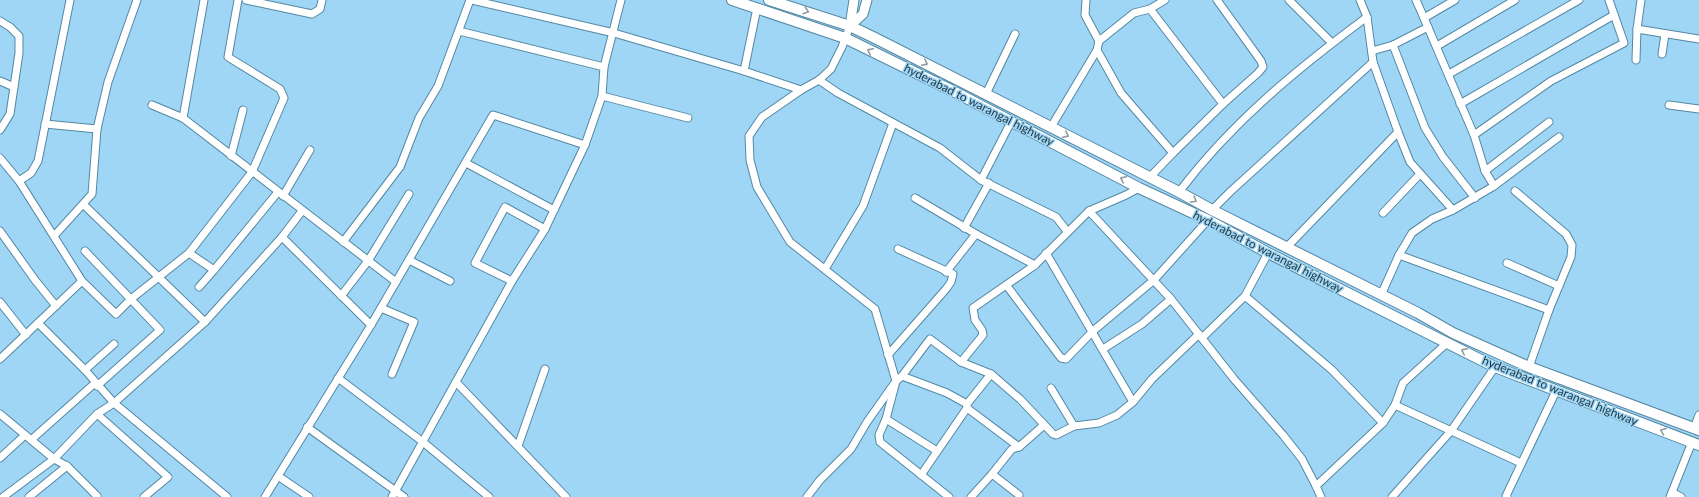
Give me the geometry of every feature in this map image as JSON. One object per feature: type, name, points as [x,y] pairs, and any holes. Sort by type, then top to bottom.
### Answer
[{"type":"main road","name":"hyderabad to warangal highway","points":[[732,0],[845,38],[1139,188],[1208,220],[1268,253],[1494,367],[1696,444]]},
{"type":"main road","points":[[769,0],[850,26],[1150,177],[1453,333],[1529,366],[1697,429]]},
{"type":"street","points":[[19,181],[31,173],[38,161],[70,0]]},
{"type":"street","points":[[54,236],[84,205],[92,194],[97,129],[108,82],[137,0]]},
{"type":"street","points":[[183,118],[204,0]]},
{"type":"street","points":[[0,158],[19,181],[82,281],[116,314],[131,299],[160,278],[189,253],[252,172],[284,98],[280,89],[228,58],[238,0]]},
{"type":"street","points":[[246,0],[312,14],[320,9],[322,0]]},
{"type":"street","points":[[343,242],[400,167],[419,118],[438,86],[471,0],[614,33],[744,71],[801,90]]},
{"type":"street","points":[[394,494],[512,281],[545,229],[585,145],[602,96],[604,67],[614,33],[621,0]]},
{"type":"street","points":[[854,0],[851,8],[850,26],[831,69],[819,80],[801,90],[762,117],[750,136],[750,160],[757,187],[790,242],[875,309],[896,381],[886,419],[879,435],[880,442],[949,497]]},
{"type":"street","points":[[850,26],[863,14],[867,0]]},
{"type":"street","points":[[1086,0],[1085,15],[1099,42]]},
{"type":"street","points":[[1051,127],[1096,50],[1099,42],[1134,13],[1150,9],[1166,0]]},
{"type":"street","points":[[1150,177],[1223,104],[1263,67],[1263,64],[1217,0]]},
{"type":"street","points":[[1289,0],[1332,43]]},
{"type":"street","points":[[1360,0],[1367,17],[1374,62],[1410,162],[1453,210]]},
{"type":"street","points":[[1416,0],[1474,135],[1485,171],[1494,186]]},
{"type":"street","points":[[1424,18],[1455,0]]},
{"type":"street","points":[[1437,46],[1515,0]]},
{"type":"street","points":[[1449,74],[1579,0]]},
{"type":"street","points":[[1474,135],[1552,81],[1624,43],[1609,0]]},
{"type":"street","points":[[1636,60],[1637,29],[1641,0]]},
{"type":"street","points":[[744,71],[757,8]]},
{"type":"street","points":[[1150,9],[1223,104]]},
{"type":"street","points":[[1460,104],[1614,15]]},
{"type":"street","points":[[1179,192],[1201,164],[1233,129],[1289,77],[1367,17]]},
{"type":"street","points":[[0,21],[10,27],[19,36],[19,53],[10,114],[0,130]]},
{"type":"street","points":[[1372,50],[1393,45],[1428,27]]},
{"type":"street","points":[[1637,29],[1699,39]]},
{"type":"street","points":[[459,31],[604,67]]},
{"type":"street","points":[[986,94],[1015,34]]},
{"type":"street","points":[[1662,54],[1665,34]]},
{"type":"street","points":[[1393,45],[1425,128],[1443,157],[1475,198]]},
{"type":"street","points":[[1096,50],[1121,93],[1173,153]]},
{"type":"street","points":[[1212,210],[1231,191],[1374,62]]},
{"type":"street","points":[[819,80],[838,93],[940,148],[981,180],[1056,217],[1067,232]]},
{"type":"street","points":[[0,82],[14,87]]},
{"type":"street","points":[[602,96],[688,118]]},
{"type":"street","points":[[152,105],[183,118],[302,212],[396,282]]},
{"type":"street","points":[[1669,105],[1699,109]]},
{"type":"street","points":[[231,156],[243,110]]},
{"type":"street","points":[[265,497],[371,325],[493,115],[585,145]]},
{"type":"street","points":[[981,180],[1010,122]]},
{"type":"street","points":[[1485,171],[1549,122]]},
{"type":"street","points":[[825,269],[863,206],[892,123]]},
{"type":"street","points":[[46,124],[97,129]]},
{"type":"street","points":[[1286,248],[1398,132]]},
{"type":"street","points":[[1381,295],[1399,255],[1412,233],[1432,219],[1453,210],[1494,186],[1559,137]]},
{"type":"street","points":[[200,287],[280,194],[310,150]]},
{"type":"street","points":[[466,163],[554,210]]},
{"type":"street","points":[[1383,213],[1420,174]]},
{"type":"street","points":[[964,228],[989,183]]},
{"type":"street","points":[[961,362],[983,335],[982,330],[975,320],[973,308],[1007,286],[1035,265],[1089,211],[1139,188]]},
{"type":"street","points":[[1515,191],[1566,234],[1572,245],[1571,258],[1549,310],[1529,366]]},
{"type":"street","points":[[341,296],[368,261],[409,194]]},
{"type":"street","points":[[915,198],[964,228],[1035,265]]},
{"type":"street","points":[[84,205],[205,322]]},
{"type":"street","points":[[512,281],[476,263],[505,207],[545,229]]},
{"type":"street","points":[[1089,211],[1172,299],[1302,459],[1321,497]]},
{"type":"street","points":[[3,497],[54,459],[97,414],[114,404],[205,322],[282,237],[302,212]]},
{"type":"street","points":[[1007,286],[1061,358],[1066,359],[1093,331],[1154,280],[1208,220]]},
{"type":"street","points":[[0,231],[35,280],[56,306]]},
{"type":"street","points":[[946,272],[976,234]]},
{"type":"street","points":[[282,237],[371,325]]},
{"type":"street","points":[[888,355],[948,286],[952,274],[898,249]]},
{"type":"street","points":[[0,458],[96,384],[160,330],[85,251]]},
{"type":"street","points":[[189,253],[214,270]]},
{"type":"street","points":[[1046,253],[1093,331],[1133,402]]},
{"type":"street","points":[[807,497],[820,480],[851,449],[867,422],[896,381],[902,376],[930,339],[961,362],[991,374],[1020,399],[1053,434],[1056,435],[1074,426],[1099,423],[1117,415],[1133,402],[1152,379],[1245,296],[1268,253]]},
{"type":"street","points":[[1399,255],[1549,310]]},
{"type":"street","points":[[409,260],[450,282]]},
{"type":"street","points":[[1507,263],[1559,286]]},
{"type":"street","points":[[0,359],[82,281]]},
{"type":"street","points":[[1245,296],[1332,370],[1383,423]]},
{"type":"street","points":[[1103,349],[1142,324],[1172,299]]},
{"type":"street","points":[[0,302],[26,335]]},
{"type":"street","points":[[381,308],[414,322],[392,374]]},
{"type":"street","points":[[38,323],[85,370],[114,404],[227,497]]},
{"type":"street","points":[[1316,486],[1383,423],[1395,405],[1403,383],[1447,343]]},
{"type":"street","points":[[85,370],[114,344]]},
{"type":"street","points":[[1392,497],[1452,431],[1494,367]]},
{"type":"street","points":[[518,446],[545,369]]},
{"type":"street","points":[[921,475],[967,406],[991,374]]},
{"type":"street","points":[[902,376],[947,393],[967,406],[1020,447]]},
{"type":"street","points":[[338,378],[423,442],[489,497]]},
{"type":"street","points":[[456,382],[566,497]]},
{"type":"street","points":[[1051,388],[1074,426]]},
{"type":"street","points":[[1506,497],[1556,391]]},
{"type":"street","points":[[1395,405],[1521,463]]},
{"type":"street","points":[[0,414],[54,459],[67,466],[97,496],[96,497]]},
{"type":"street","points":[[97,414],[168,477],[144,497]]},
{"type":"street","points":[[1697,429],[1699,415]]},
{"type":"street","points":[[886,419],[938,451]]},
{"type":"street","points":[[971,497],[1012,449],[1020,447],[1044,425]]},
{"type":"street","points":[[307,427],[394,494],[404,497]]},
{"type":"street","points":[[1681,497],[1671,495],[1696,444]]},
{"type":"street","points":[[29,497],[67,466]]},
{"type":"street","points":[[992,474],[1019,495]]},
{"type":"street","points":[[278,476],[309,497]]}]
